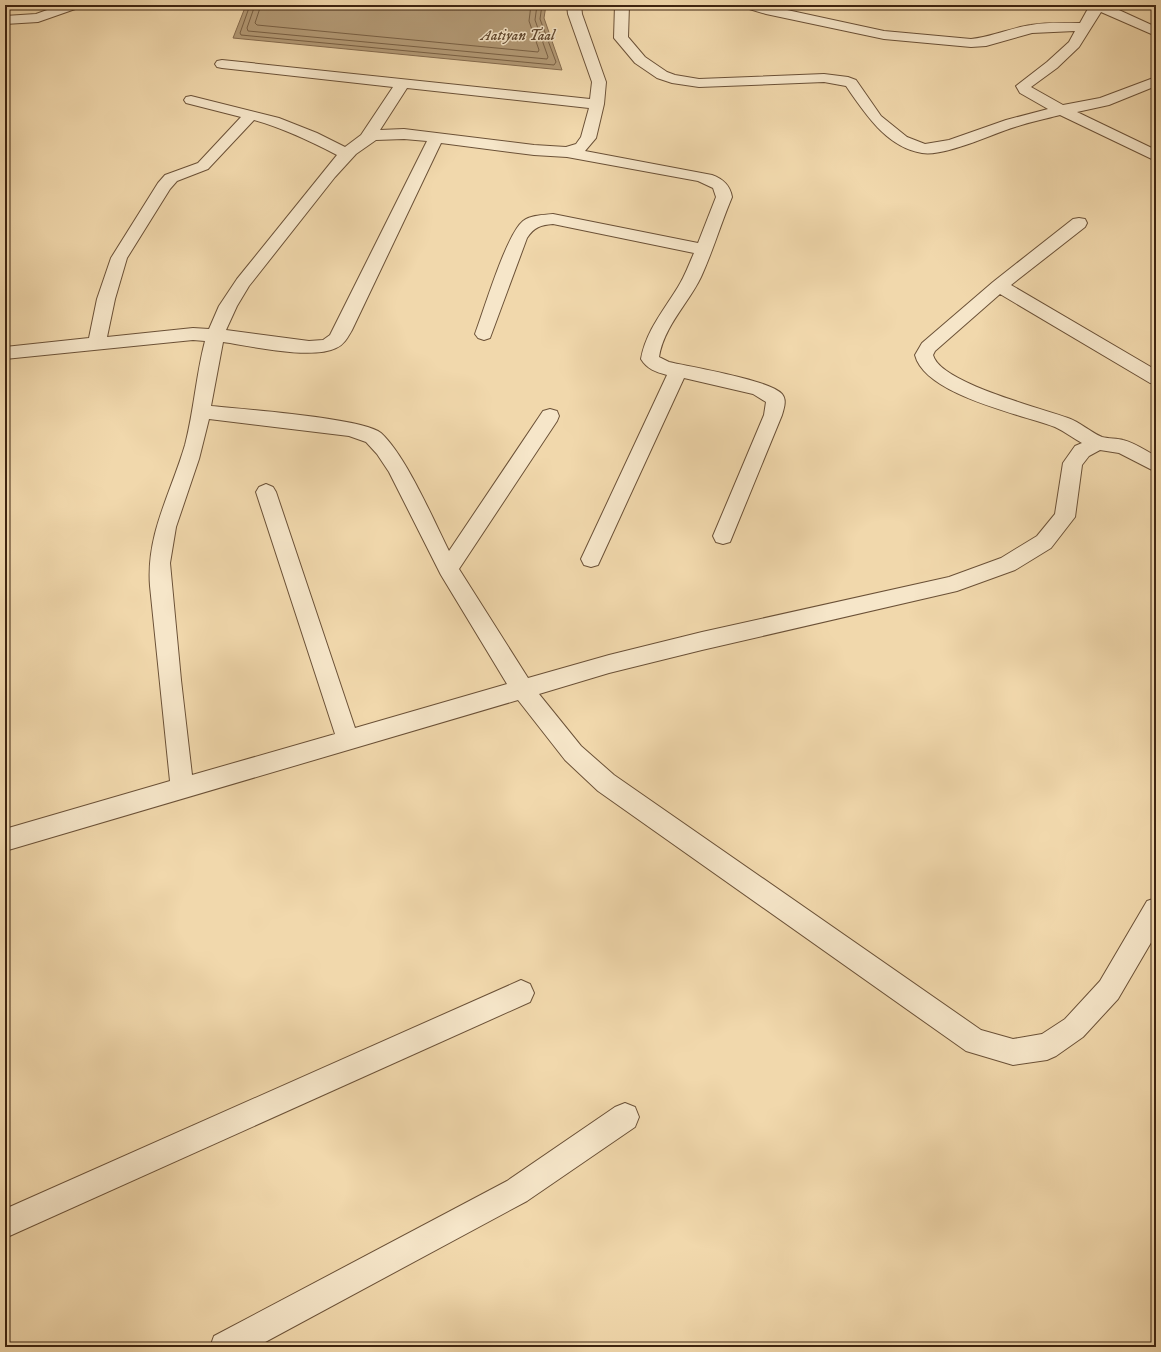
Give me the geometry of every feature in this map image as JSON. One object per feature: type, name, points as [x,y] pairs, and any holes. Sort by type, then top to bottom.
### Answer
[{"type":"street","points":[[5,20],[38,18],[73,5]]},
{"type":"street","points":[[567,152],[581,148],[588,138],[597,104],[599,82],[590,59],[574,5]]},
{"type":"street","points":[[622,5],[620,24],[621,38],[640,60],[662,75],[672,79],[699,83],[824,78],[843,80],[851,83],[870,111],[888,129],[902,140],[923,149],[933,149],[1004,126],[1061,110],[1109,100],[1156,81]]},
{"type":"street","points":[[751,5],[766,10],[884,35],[971,43],[986,42],[1030,29],[1044,27],[1084,27]]},
{"type":"street","points":[[1156,31],[1098,5],[1074,44],[1052,65],[1023,86],[1025,90],[1035,97],[1156,156]]},
{"type":"street","points":[[222,64],[597,104]]},
{"type":"street","points":[[182,788],[166,655],[160,558],[163,535],[171,507],[185,476],[195,442],[207,368],[216,335],[228,306],[248,277],[348,154],[367,138],[403,83]]},
{"type":"street","points":[[191,100],[288,126],[348,154]]},
{"type":"street","points":[[97,343],[106,299],[119,258],[160,192],[171,178],[203,166],[251,115]]},
{"type":"street","points":[[367,138],[382,134],[404,134],[534,150],[567,152],[697,176],[720,185],[724,190],[724,197],[692,278],[650,351],[650,359],[655,364],[678,371],[758,389],[775,398],[776,404],[773,415],[723,536]]},
{"type":"street","points":[[5,353],[164,336],[216,335],[309,347],[323,347],[333,344],[344,330],[436,138]]},
{"type":"street","points":[[484,334],[519,237],[528,224],[538,220],[553,219],[703,249]]},
{"type":"street","points":[[1079,223],[999,286],[928,347],[924,355],[926,363],[934,371],[967,390],[991,400],[1063,423],[1098,443],[1123,447],[1156,465]]},
{"type":"street","points":[[999,286],[1156,378]]},
{"type":"street","points":[[592,559],[678,371]]},
{"type":"street","points":[[200,411],[350,429],[373,437],[384,449],[397,469],[448,569],[523,690],[573,753],[606,783],[975,1042],[1013,1052],[1047,1047],[1074,1028],[1109,990],[1156,910]]},
{"type":"street","points":[[448,569],[550,416]]},
{"type":"street","points":[[5,840],[609,664],[694,643],[950,585],[1008,564],[1044,542],[1065,517],[1073,463],[1082,451],[1098,443]]},
{"type":"street","points":[[266,492],[348,740]]},
{"type":"street","points":[[5,1224],[521,993]]},
{"type":"street","points":[[225,1347],[517,1191],[625,1117]]},
{"type":"water","name":"Aatiyan Taal","points":[[246,5],[546,5],[544,18],[562,70],[233,38]]}]
